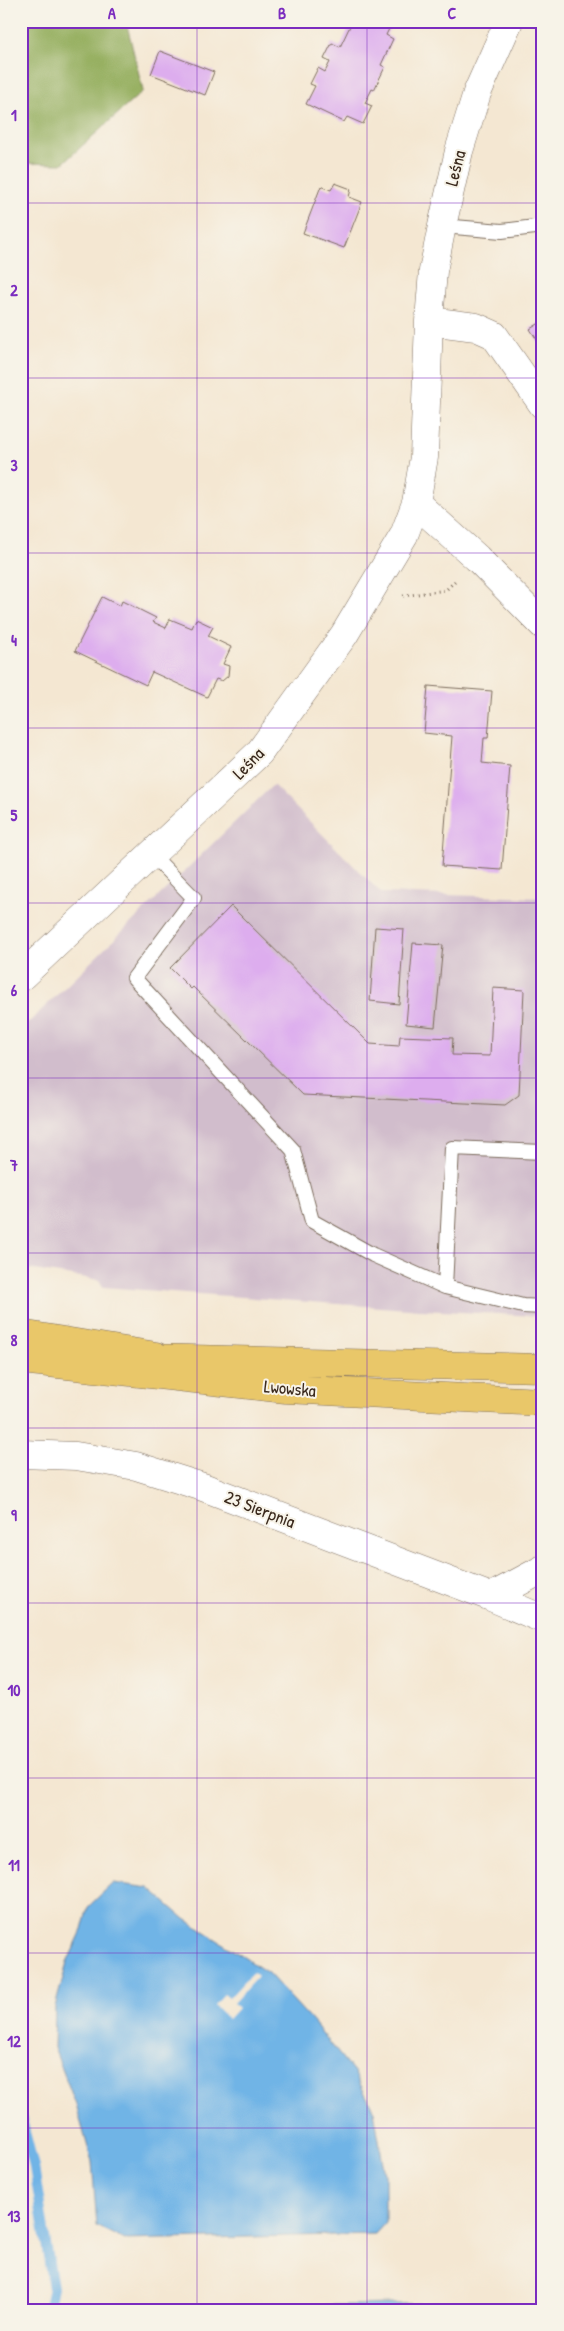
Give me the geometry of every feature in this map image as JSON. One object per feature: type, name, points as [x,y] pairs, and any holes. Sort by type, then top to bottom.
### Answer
[{"type":"main road","points":[[21,1334],[165,1357]]},
{"type":"main road","name":"Lwowska","points":[[30,1360],[165,1357],[543,1368]]},
{"type":"main road","name":"Lwowska","points":[[30,1360],[286,1389],[543,1402]]},
{"type":"street","name":"Leśna","points":[[21,977],[153,856],[260,753],[344,635],[404,535],[416,503],[424,457],[428,321],[433,271],[442,226],[459,151],[477,93],[509,21]]},
{"type":"street","points":[[428,321],[476,327],[494,335],[543,405]]},
{"type":"street","points":[[416,503],[477,558],[543,625]]},
{"type":"street","name":"23 Sierpnia","points":[[21,1454],[76,1456],[136,1466],[195,1484],[491,1597],[543,1619]]},
{"type":"street","points":[[491,1597],[543,1569]]},
{"type":"lane","points":[[442,226],[502,231],[543,226]]},
{"type":"lane","points":[[153,856],[194,898],[134,978],[293,1150],[312,1221],[373,1255],[445,1287],[523,1306],[543,1307]]},
{"type":"lane","points":[[445,1287],[452,1148],[543,1152]]},
{"type":"shaded area","points":[[273,785],[381,893],[543,898],[543,1103],[537,1316],[422,1310],[103,1287],[99,1280],[21,1268],[21,1030]]},
{"type":"green space","points":[[21,21],[126,21],[143,91],[62,164],[21,163]]},
{"type":"water","points":[[113,1883],[149,1888],[185,1919],[268,1973],[314,2023],[355,2074],[374,2111],[385,2175],[385,2223],[375,2234],[124,2240],[97,2226],[92,2162],[76,2105],[54,2048],[55,2007],[67,1963],[82,1930],[88,1907]]},
{"type":"water","points":[[446,2303],[456,2310],[137,2310],[137,2309]]},
{"type":"pier","points":[[253,1972],[258,1976],[233,2003],[238,2008],[228,2019],[214,2005],[224,1994],[229,1998]]},
{"type":"building","points":[[340,21],[396,21],[394,26],[391,25],[386,35],[393,39],[381,65],[385,67],[374,90],[372,89],[365,103],[372,106],[363,124],[347,117],[344,122],[306,104],[315,86],[310,84],[318,68],[325,72],[330,62],[324,59],[332,43],[340,47],[350,26]]},
{"type":"building","points":[[160,51],[214,72],[205,95],[151,74]]},
{"type":"building","points":[[335,183],[351,189],[349,197],[362,202],[344,248],[303,233],[321,186],[331,190]]},
{"type":"building","points":[[543,321],[543,349],[530,329]]},
{"type":"building","points":[[102,597],[120,606],[122,601],[156,618],[153,622],[166,628],[170,619],[192,628],[196,619],[213,627],[208,636],[231,647],[223,664],[229,666],[228,676],[222,681],[216,679],[207,697],[152,672],[146,685],[75,651]]},
{"type":"building","points":[[428,686],[492,691],[488,738],[484,738],[482,763],[510,766],[502,870],[442,866],[452,736],[424,733]]},
{"type":"building","points":[[231,906],[370,1044],[399,1046],[400,1036],[453,1038],[452,1055],[490,1056],[493,988],[524,990],[519,1095],[505,1105],[303,1095],[193,987],[191,989],[170,968]]},
{"type":"building","points":[[375,927],[404,929],[399,1004],[370,1001]]},
{"type":"building","points":[[413,943],[443,945],[435,1027],[406,1024]]},
{"type":"waterway","points":[[21,2116],[34,2167],[53,2288],[48,2310]]}]
